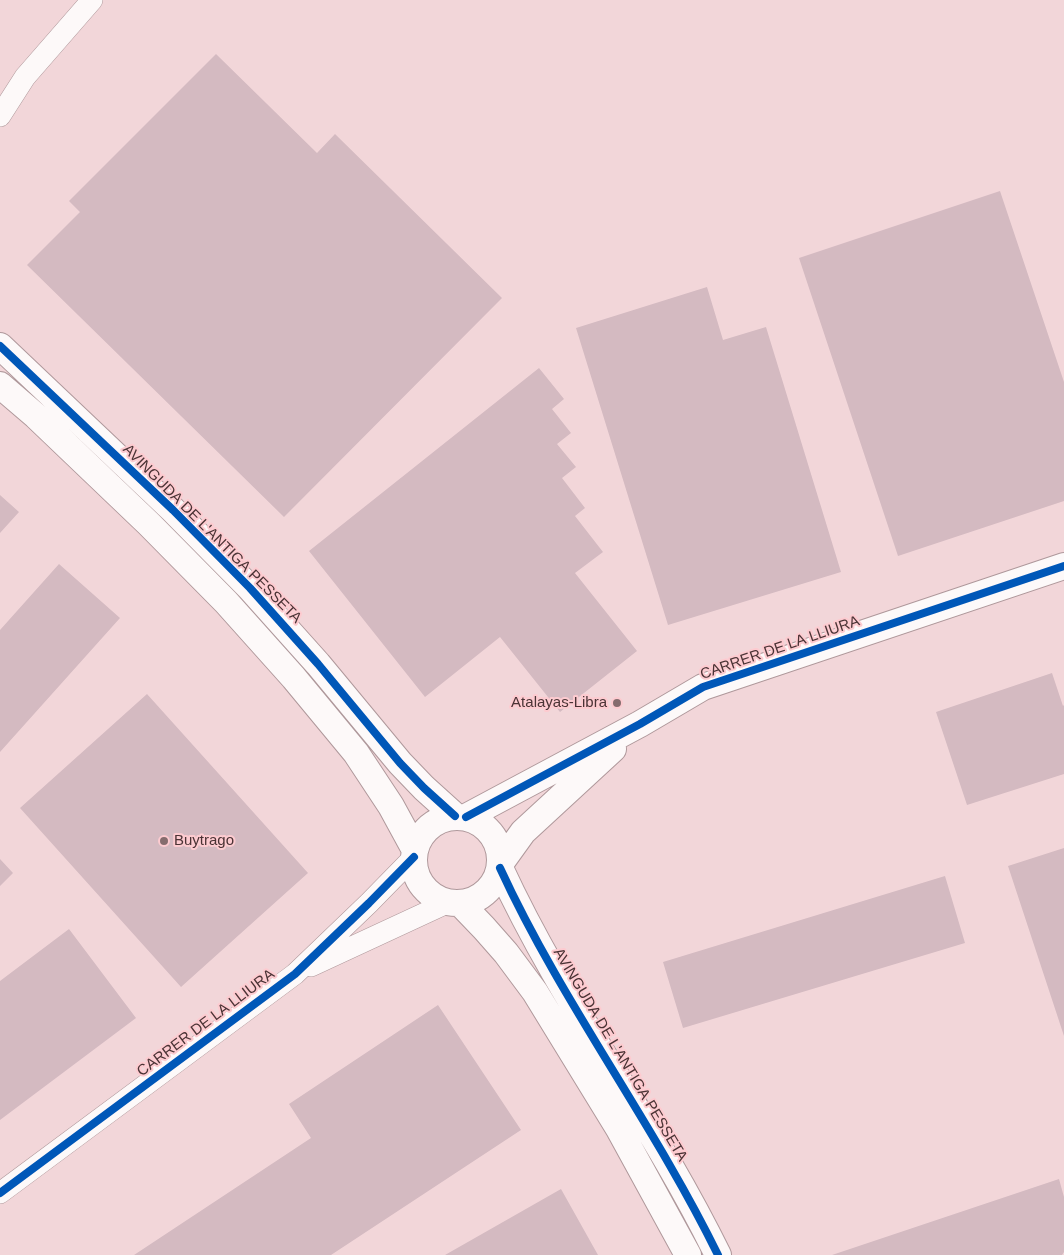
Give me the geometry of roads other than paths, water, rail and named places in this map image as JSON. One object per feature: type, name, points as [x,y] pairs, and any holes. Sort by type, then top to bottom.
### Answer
[{"type":"street","points":[[0,116],[25,77],[92,0]]},
{"type":"street","points":[[0,94],[25,77]]},
{"type":"street","name":"AVINGUDA DE L'ANTIGA PESSETA","points":[[0,346],[173,510],[244,582],[318,664],[400,763],[424,788],[461,817]]},
{"type":"street","points":[[0,385],[36,416],[148,524],[226,602],[294,678],[356,753],[391,806],[414,853],[415,869],[419,881],[427,891],[437,898],[454,903],[471,901],[481,896],[490,888],[496,879],[500,866],[500,852],[496,840],[488,829],[478,822],[461,817],[444,818],[434,823],[425,830],[414,853]]},
{"type":"street","name":"CARRER DE LA LLIURA","points":[[461,817],[640,724],[703,687],[1064,566]]},
{"type":"street","name":"CARRER DE LA LLIURA","points":[[500,866],[524,832],[640,724]]},
{"type":"street","name":"CARRER DE LA LLIURA","points":[[0,1193],[295,974],[369,903],[414,853]]},
{"type":"street","name":"AVINGUDA DE L'ANTIGA PESSETA","points":[[500,866],[517,905],[537,942],[684,1189],[718,1255]]},
{"type":"street","points":[[454,903],[484,928],[506,953],[535,992],[619,1129],[688,1255]]},
{"type":"street","name":"CARRER DE LA LLIURA","points":[[295,974],[454,903]]},
{"type":"place","name":"Atalayas-Libra","points":[[617,703]]},
{"type":"place","name":"Buytrago","points":[[164,841]]}]
